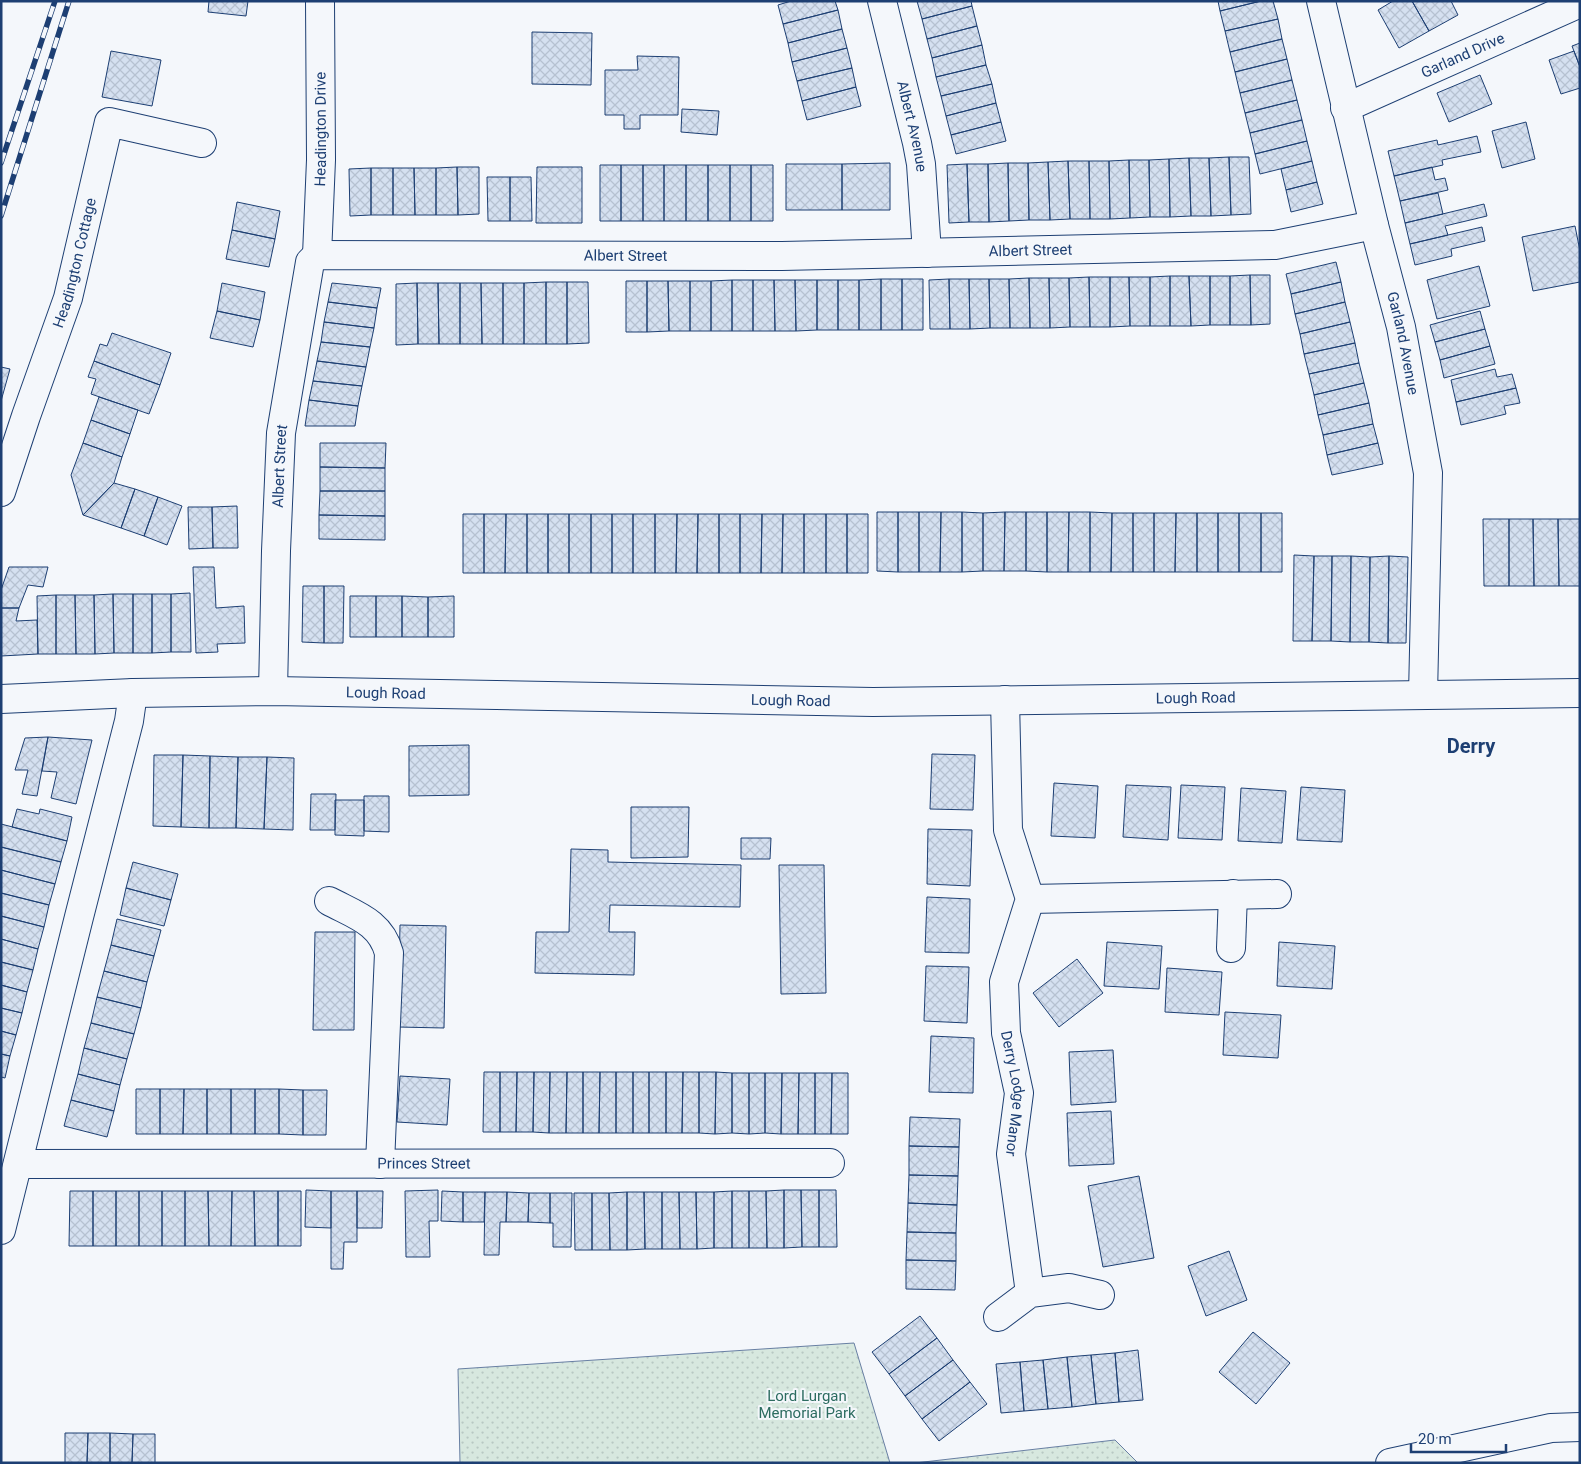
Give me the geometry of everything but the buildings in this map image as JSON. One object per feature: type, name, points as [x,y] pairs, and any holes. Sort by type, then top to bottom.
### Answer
[{"type":"street","name":"Headington Drive","points":[[317,255],[321,160],[320,1]]},
{"type":"street","name":"Albert Avenue","points":[[882,1],[921,164],[927,253]]},
{"type":"street","name":"Garland Avenue","points":[[1320,1],[1374,225],[1401,327],[1428,473],[1423,695]]},
{"type":"street","name":"Garland Drive","points":[[1345,108],[1535,11],[1580,3]]},
{"type":"street","name":"Headington Cottage","points":[[1,492],[68,298],[109,122],[202,143]]},
{"type":"street","name":"Albert Street","points":[[274,691],[276,551],[282,433],[310,262],[317,255],[782,256],[1274,245],[1374,225]]},
{"type":"street","name":"Lough Road","points":[[1,699],[133,693],[274,691],[873,702],[1580,692]]},
{"type":"street","points":[[1,1230],[78,917],[129,721],[133,693]]},
{"type":"street","points":[[1005,700],[1008,830],[1030,899],[1277,894]]},
{"type":"street","points":[[1231,948],[1233,894]]},
{"type":"street","name":"Derry Lodge Manor","points":[[1030,899],[1004,982],[1006,1033],[1019,1093],[1011,1154],[1030,1293]]},
{"type":"street","points":[[330,901],[376,928],[382,936],[389,953],[380,1164]]},
{"type":"street","name":"Princes Street","points":[[18,1164],[830,1163]]},
{"type":"street","points":[[998,1316],[1030,1293],[1069,1288],[1100,1295]]},
{"type":"street","points":[[1390,1463],[1551,1428],[1580,1428]]},
{"type":"green space","name":"Lord Lurgan Memorial Park","points":[[854,1343],[890,1463],[460,1463],[458,1369]]},
{"type":"green space","points":[[1115,1440],[1138,1463],[915,1463]]},
{"type":"railway","points":[[1,163],[55,1]]},
{"type":"railway","points":[[1,216],[69,1]]},
{"type":"district","name":"Derry","points":[[1471,746]]}]
